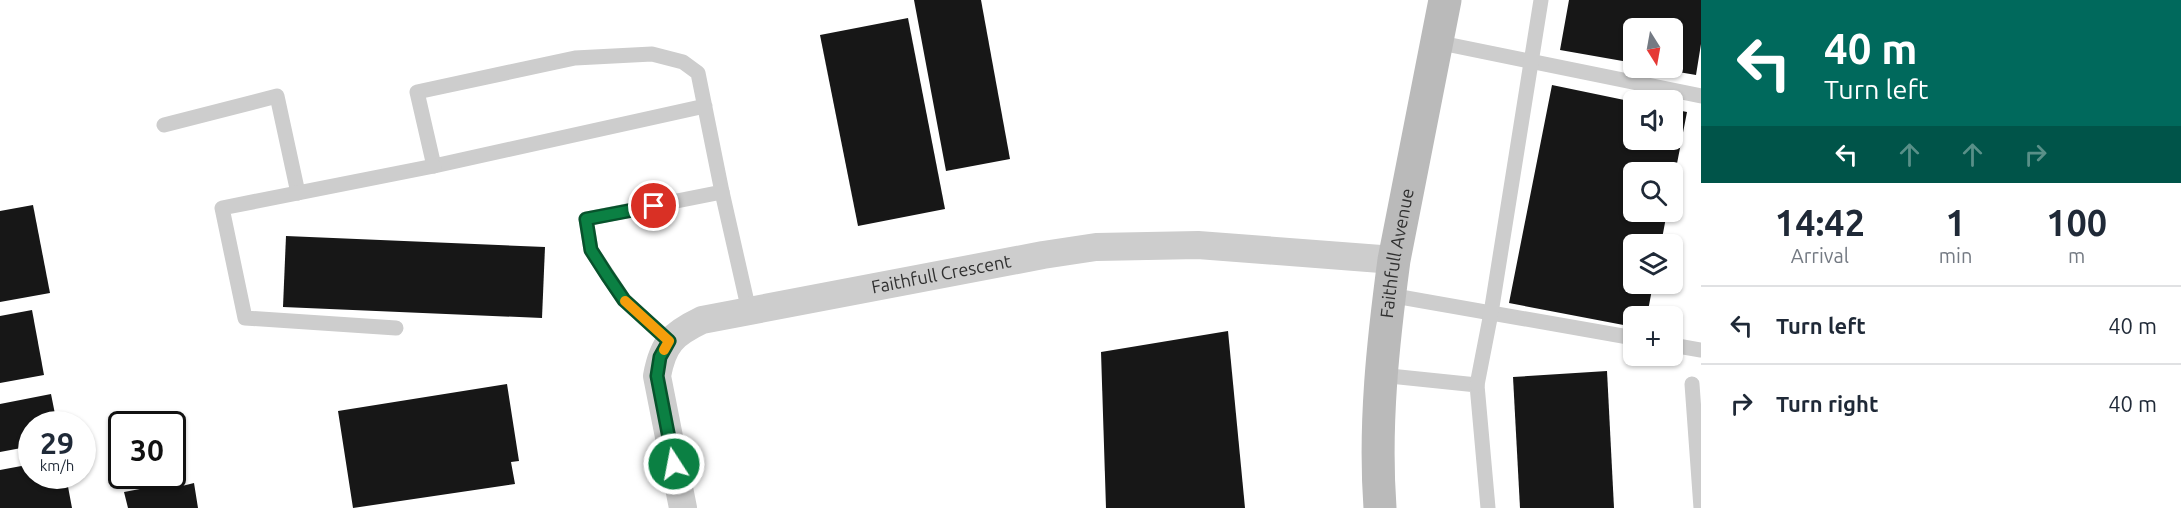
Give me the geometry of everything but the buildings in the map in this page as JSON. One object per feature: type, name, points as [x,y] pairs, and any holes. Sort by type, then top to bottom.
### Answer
[{"type":"street","name":"Faithfull Avenue","points":[[1380,508],[1380,375],[1389,295],[1445,0]]},
{"type":"street","name":"Faithfull Crescent","points":[[669,341],[685,328],[702,320],[1096,247],[1198,245],[1394,260]]},
{"type":"street","points":[[669,341],[660,357],[657,376],[683,508]]},
{"type":"lane","points":[[1488,508],[1477,385],[1491,313],[1541,0]]},
{"type":"lane","points":[[1437,42],[1701,96]]},
{"type":"lane","points":[[434,166],[417,92],[575,58],[652,54],[683,62],[698,73],[749,311]]},
{"type":"lane","points":[[164,125],[277,96],[298,193]]},
{"type":"lane","points":[[396,328],[245,318],[222,208],[434,166],[705,106]]},
{"type":"lane","points":[[669,341],[624,300],[591,250],[586,219],[722,192]]},
{"type":"lane","points":[[1389,295],[1623,336]]},
{"type":"lane","points":[[1683,347],[1701,350]]},
{"type":"lane","points":[[1380,375],[1477,385]]},
{"type":"lane","points":[[1692,384],[1701,508]]},
{"type":"slow traffic","points":[[625,301],[669,341],[664,350]]},
{"type":"route","points":[[654,206],[586,219],[591,250],[624,300],[669,341],[660,357],[657,376],[674,464]]}]
